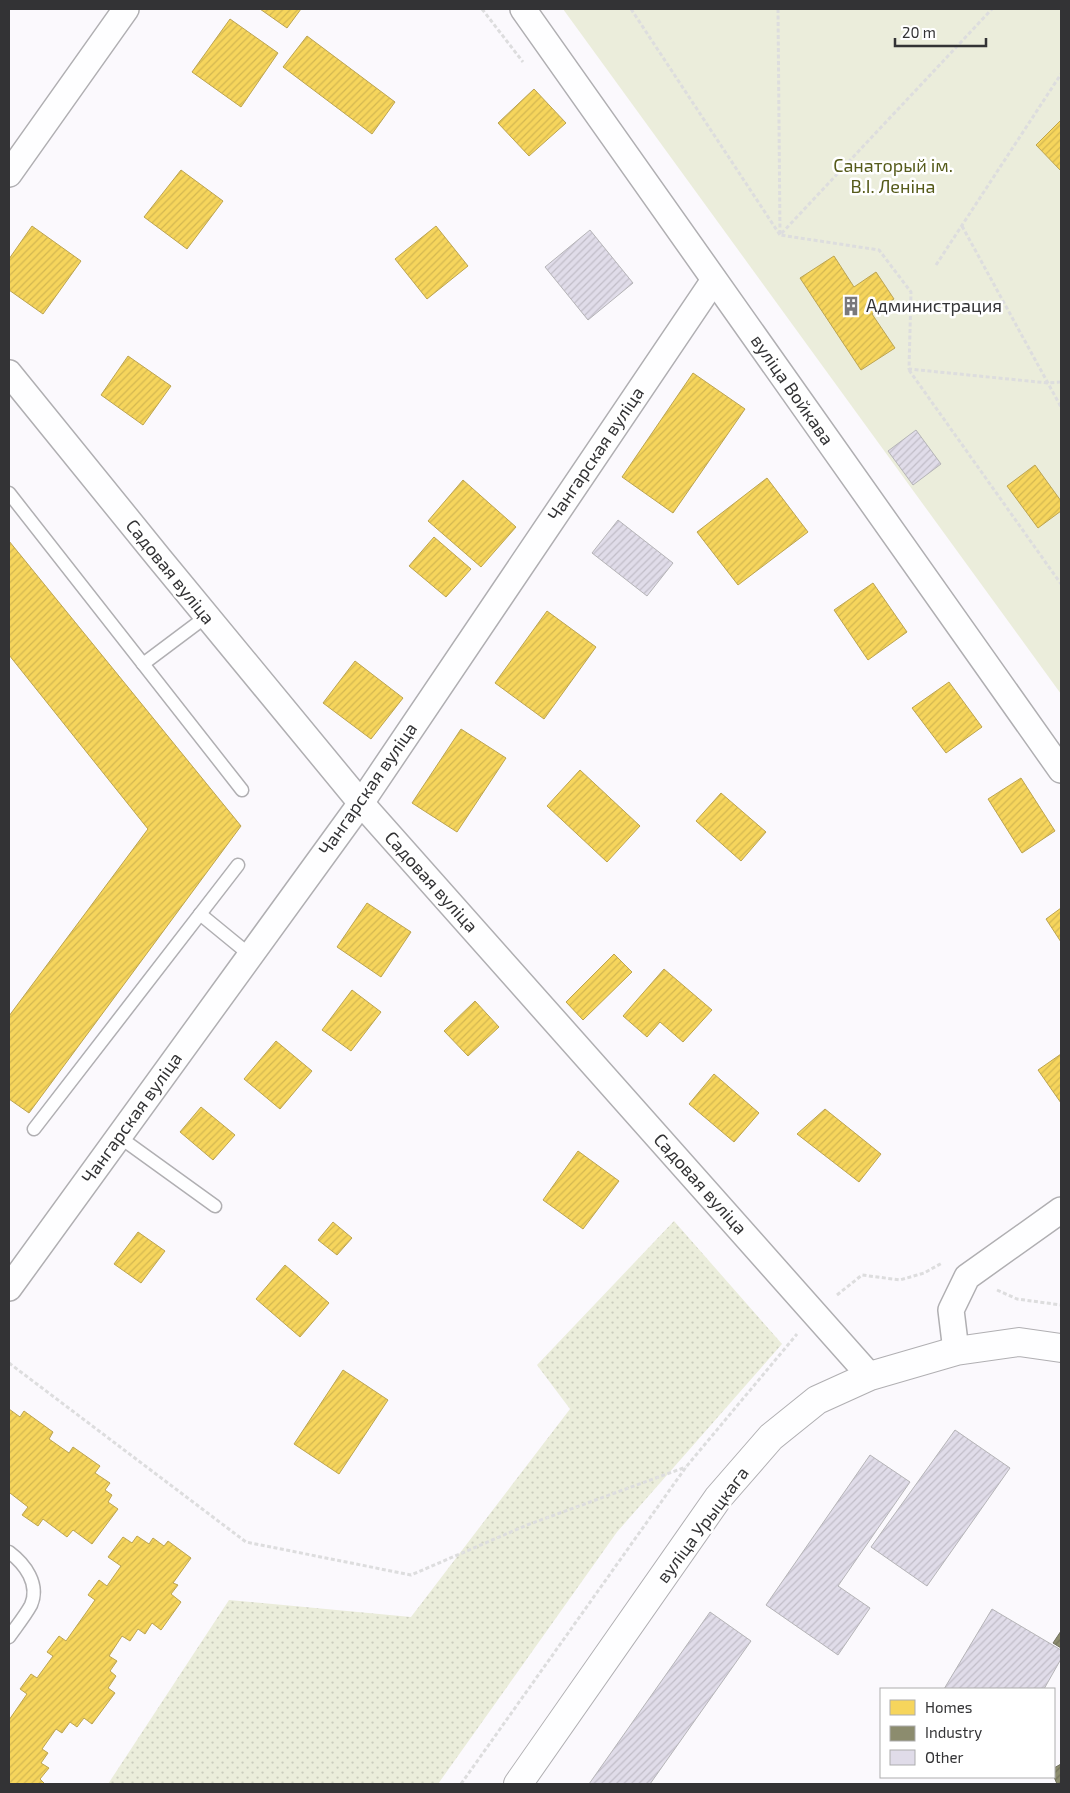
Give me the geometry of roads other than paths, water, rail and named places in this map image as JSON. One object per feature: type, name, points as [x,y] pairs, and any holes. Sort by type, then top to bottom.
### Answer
[{"type":"main road","name":"вуліца Урыцкага","points":[[518,1784],[718,1498],[771,1437],[817,1400],[870,1376],[956,1351],[1020,1342],[1061,1348]]},
{"type":"street","points":[[9,174],[126,9]]},
{"type":"street","name":"вуліца Войкава","points":[[524,9],[1061,770]]},
{"type":"street","name":"Чангарская вуліца","points":[[9,1288],[361,803],[714,280]]},
{"type":"street","name":"Садовая вуліца","points":[[9,373],[361,803],[870,1376]]},
{"type":"street","points":[[956,1351],[951,1310],[967,1277],[1061,1210]]},
{"type":"lane","points":[[9,493],[242,790]]},
{"type":"lane","points":[[143,664],[206,616]]},
{"type":"lane","points":[[34,1128],[238,864]]},
{"type":"lane","points":[[200,914],[250,955]]},
{"type":"lane","points":[[118,1136],[215,1206]]},
{"type":"lane","points":[[9,1552],[21,1561],[34,1584],[31,1604],[9,1637]]},
{"type":"place","name":"Администрация","points":[[851,306]]},
{"type":"park label","name":"Санаторый ім. В.І. Леніна","points":[[893,176]]}]
